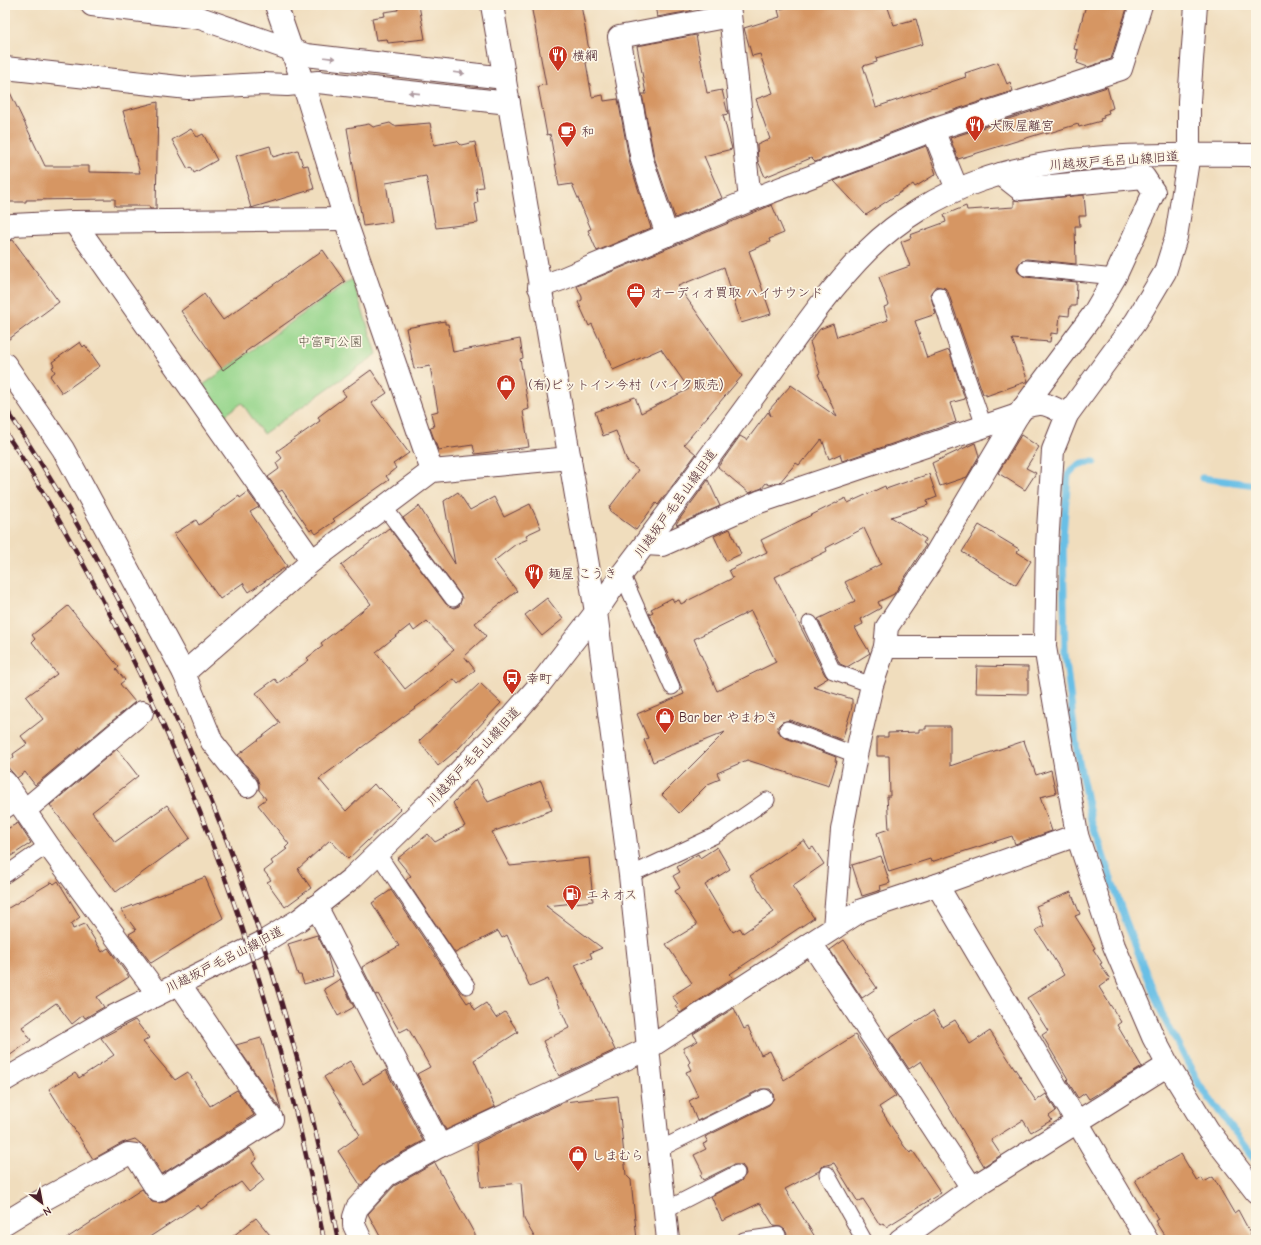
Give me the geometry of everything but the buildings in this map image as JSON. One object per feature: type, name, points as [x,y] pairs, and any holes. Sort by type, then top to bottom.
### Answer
[{"type":"street","points":[[92,5],[200,18],[306,55],[504,78]]},
{"type":"street","points":[[276,5],[303,83],[345,219],[432,471]]},
{"type":"street","points":[[492,5],[539,287],[596,612],[630,875],[668,1240]]},
{"type":"street","points":[[539,287],[562,279],[750,200],[934,130],[1121,69],[1141,5]]},
{"type":"street","points":[[1196,5],[1189,101],[1189,154],[1176,237],[1165,272],[1136,321],[1067,415],[1053,450],[1047,546],[1045,647],[1077,835],[1114,946],[1153,1037],[1168,1065],[1208,1130],[1256,1192]]},
{"type":"street","points":[[667,235],[642,160],[619,37],[730,8],[750,200]]},
{"type":"street","points":[[5,68],[188,88],[263,84],[287,85],[318,82],[509,103]]},
{"type":"street","points":[[934,130],[957,189]]},
{"type":"street","name":"川越坂戸毛呂山線旧道","points":[[5,1080],[80,1035],[157,993],[263,942],[316,906],[378,854],[537,688],[596,612],[622,574],[646,544],[827,298],[869,249],[897,225],[957,189],[1001,174],[1057,162],[1189,154],[1256,154]]},
{"type":"street","points":[[834,928],[842,830],[856,755],[872,685],[885,647],[887,627],[932,560],[1021,411],[1092,316],[1115,277],[1154,192],[1144,177],[1020,189],[1001,174]]},
{"type":"street","points":[[5,230],[12,225],[74,222],[345,219]]},
{"type":"street","points":[[74,222],[312,561]]},
{"type":"street","points":[[5,364],[63,449],[184,673],[212,742],[247,786]]},
{"type":"street","points":[[646,544],[662,545],[759,502],[984,426],[1021,411],[1034,403],[1044,402],[1067,415]]},
{"type":"street","points":[[184,673],[312,561],[385,508],[432,471],[570,458]]},
{"type":"street","points":[[885,647],[1045,647]]},
{"type":"street","points":[[16,808],[142,712]]},
{"type":"street","points":[[5,782],[16,808],[48,845],[157,993]]},
{"type":"street","points":[[361,1240],[354,1225],[354,1217],[357,1208],[386,1176],[440,1146],[647,1049],[862,910],[1077,835]]},
{"type":"street","points":[[937,885],[1147,1240]]},
{"type":"street","points":[[316,906],[440,1146]]},
{"type":"street","points":[[811,943],[972,1188]]},
{"type":"street","points":[[5,1223],[41,1201],[128,1154],[135,1155],[158,1191],[272,1120],[179,983]]},
{"type":"street","points":[[900,1240],[972,1188],[1168,1065]]},
{"type":"lane","points":[[1026,268],[1115,277]]},
{"type":"lane","points":[[939,295],[984,426]]},
{"type":"lane","points":[[385,508],[453,599]]},
{"type":"lane","points":[[622,574],[672,688]]},
{"type":"lane","points":[[810,624],[833,671],[872,685]]},
{"type":"lane","points":[[787,729],[856,755]]},
{"type":"lane","points":[[630,875],[716,835],[767,800]]},
{"type":"lane","points":[[5,875],[48,845]]},
{"type":"lane","points":[[378,854],[467,986]]},
{"type":"lane","points":[[658,1150],[765,1097]]},
{"type":"lane","points":[[665,1210],[737,1173]]},
{"type":"lane","points":[[827,1174],[864,1240]]},
{"type":"lane","points":[[744,1240],[778,1235]]},
{"type":"green space","name":"中富町公園","points":[[352,279],[377,354],[263,434],[242,403],[224,416],[203,385]]},
{"type":"waterway","points":[[1094,462],[1086,462],[1079,465],[1068,475],[1063,536],[1065,652],[1077,752],[1091,820],[1125,919],[1163,1016],[1200,1086],[1256,1160]]},
{"type":"waterway","points":[[1202,478],[1256,485]]},
{"type":"railway","points":[[5,407],[65,503],[119,602],[169,703],[214,807],[253,912],[287,1020],[315,1129],[338,1240]]},
{"type":"railway","points":[[5,432],[61,523],[92,580],[132,659],[169,738],[203,819],[233,901],[285,1068],[306,1153],[324,1240]]},
{"type":"place","name":"横綱","points":[[558,72]]},
{"type":"place","name":"大阪屋離宮","points":[[975,142]]},
{"type":"place","name":"和","points":[[567,148]]},
{"type":"place","name":"オーディオ買取 ハイサウンド","points":[[636,309]]},
{"type":"place","name":"（有)ピットイン今村（バイク販売)","points":[[506,401]]},
{"type":"place","name":"麺屋 こうき","points":[[534,590]]},
{"type":"place","name":"幸町","points":[[512,695]]},
{"type":"place","name":"Bar ber やまわき","points":[[665,734]]},
{"type":"place","name":"エネオス","points":[[572,911]]},
{"type":"place","name":"しまむら","points":[[578,1172]]}]
